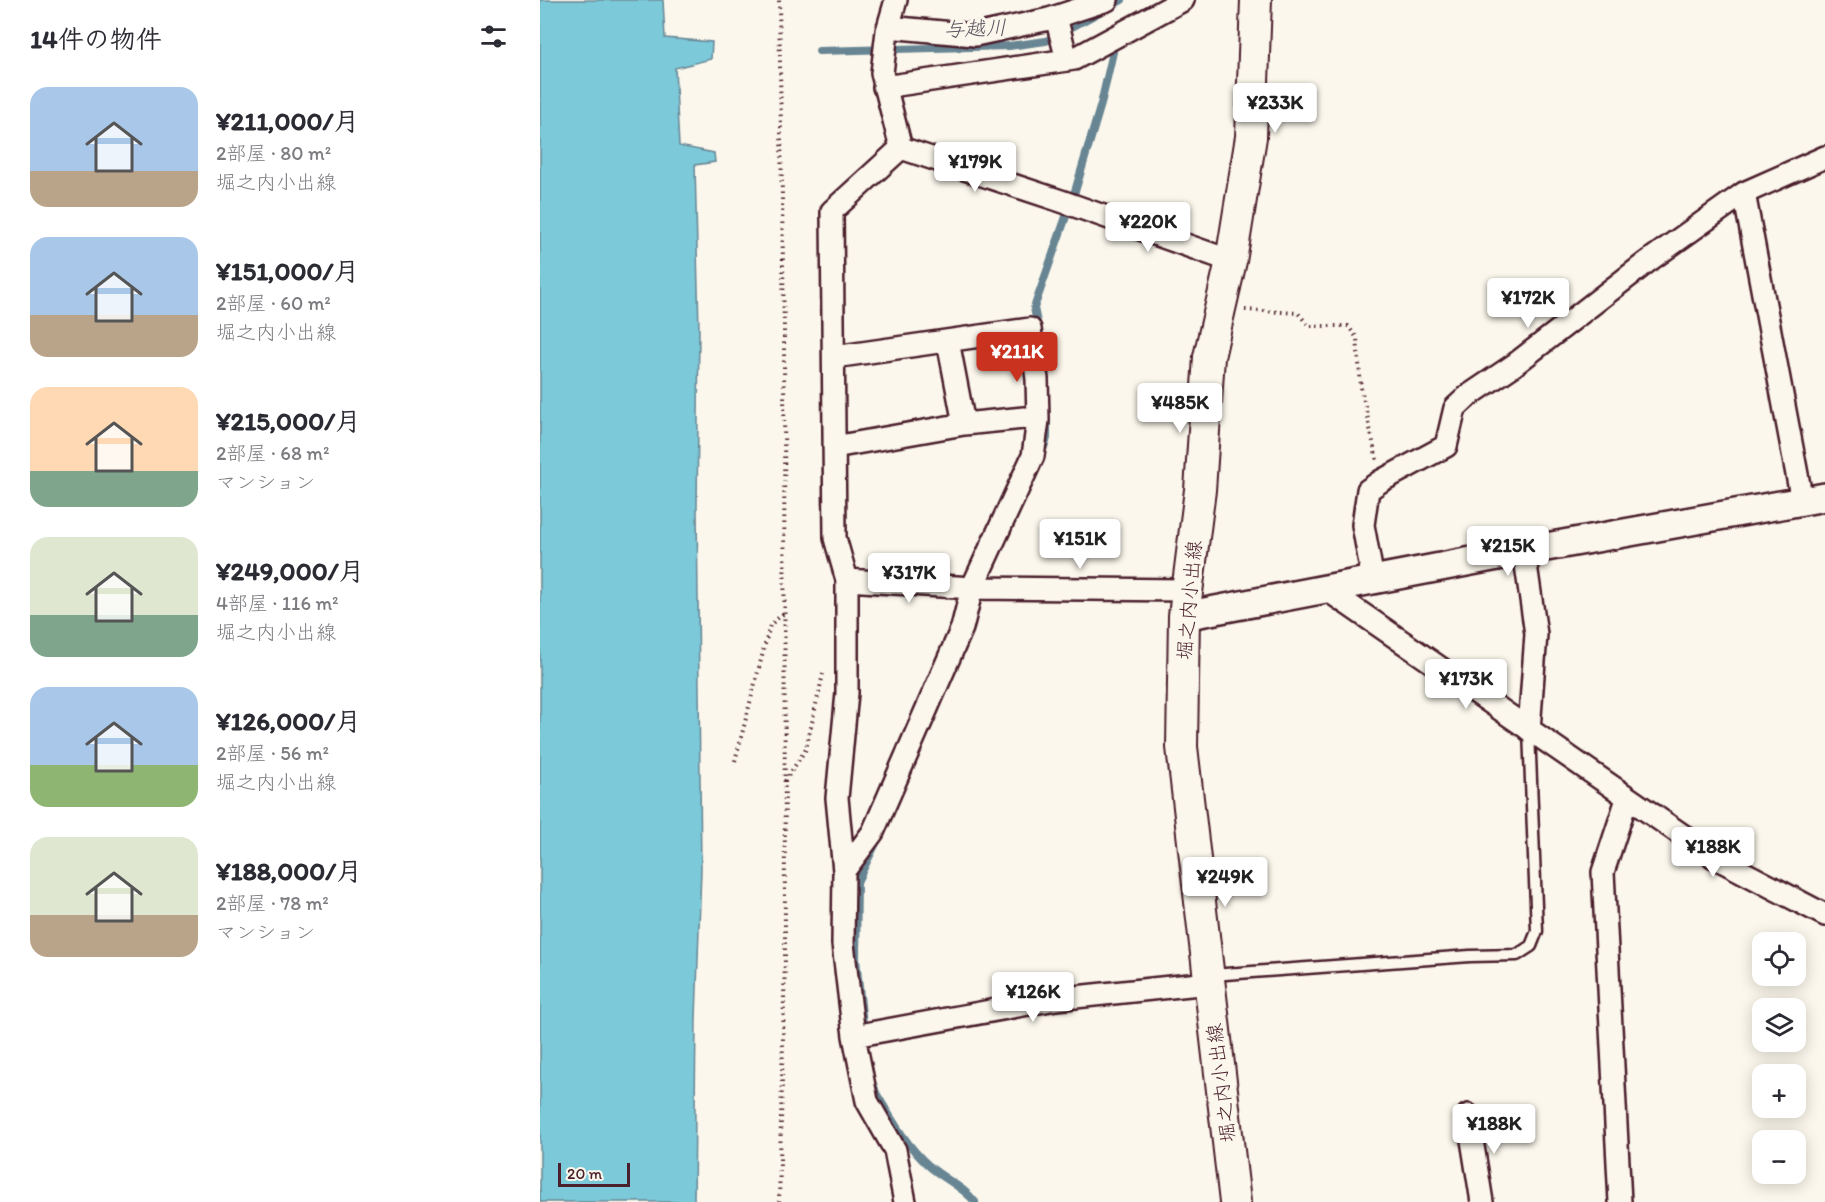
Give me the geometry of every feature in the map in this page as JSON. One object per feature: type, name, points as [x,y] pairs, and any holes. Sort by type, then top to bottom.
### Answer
[{"type":"main road","name":"堀之内小出線","points":[[1234,1202],[1182,747],[1185,603],[1200,490],[1209,357],[1231,261],[1251,137],[1256,0]]},
{"type":"street","points":[[896,0],[888,29],[883,80],[901,148]]},
{"type":"street","points":[[888,29],[975,35],[1056,18],[1106,0]]},
{"type":"street","points":[[883,80],[1066,55],[1074,59],[1184,0]]},
{"type":"street","points":[[1056,18],[1066,55]]},
{"type":"street","points":[[901,148],[1231,261]]},
{"type":"street","points":[[901,148],[832,211],[835,538],[847,580],[847,693],[837,798],[844,871],[843,944],[854,1036],[867,1101],[895,1150],[905,1202]]},
{"type":"street","points":[[1373,580],[1363,525],[1368,490],[1446,446],[1455,408],[1647,262],[1744,193],[1825,157]]},
{"type":"street","points":[[847,580],[1185,603],[1326,589],[1813,499],[1744,193]]},
{"type":"street","points":[[834,357],[1030,329],[1038,420],[1033,456],[972,588],[962,628],[873,832],[844,871]]},
{"type":"street","points":[[948,341],[964,424]]},
{"type":"street","points":[[834,447],[964,424],[1024,418],[1038,420]]},
{"type":"street","points":[[1524,551],[1536,634],[1529,730]]},
{"type":"street","points":[[1326,589],[1714,857],[1825,915]]},
{"type":"street","points":[[1620,1202],[1603,872],[1627,799]]},
{"type":"street","points":[[854,1036],[1056,999],[1209,979]]},
{"type":"street","points":[[1468,1115],[1482,1202]]},
{"type":"lane","points":[[1209,979],[1470,956],[1517,955],[1531,946],[1537,931],[1529,730]]},
{"type":"path","points":[[779,0],[784,331],[785,958],[779,1202]]},
{"type":"path","points":[[1221,308],[1298,312],[1309,326],[1348,326],[1358,338],[1361,388],[1381,481]]},
{"type":"path","points":[[735,762],[770,625],[784,612]]},
{"type":"path","points":[[784,781],[806,749],[823,672]]},
{"type":"water","points":[[540,0],[663,0],[665,38],[712,42],[711,59],[675,68],[679,146],[714,153],[715,162],[695,165],[699,330],[697,508],[701,869],[696,1019],[694,1202],[540,1202]]},
{"type":"waterway","name":"与越川","points":[[819,51],[1009,46],[1046,41],[1122,0]]},
{"type":"waterway","points":[[1039,332],[1034,308],[1076,188],[1101,104],[1113,52]]},
{"type":"waterway","points":[[1043,450],[1047,438],[1047,421]]},
{"type":"waterway","points":[[863,1024],[856,959],[857,882],[877,841]]},
{"type":"waterway","points":[[874,1086],[887,1112],[913,1149],[928,1165],[965,1191],[975,1202]]}]
